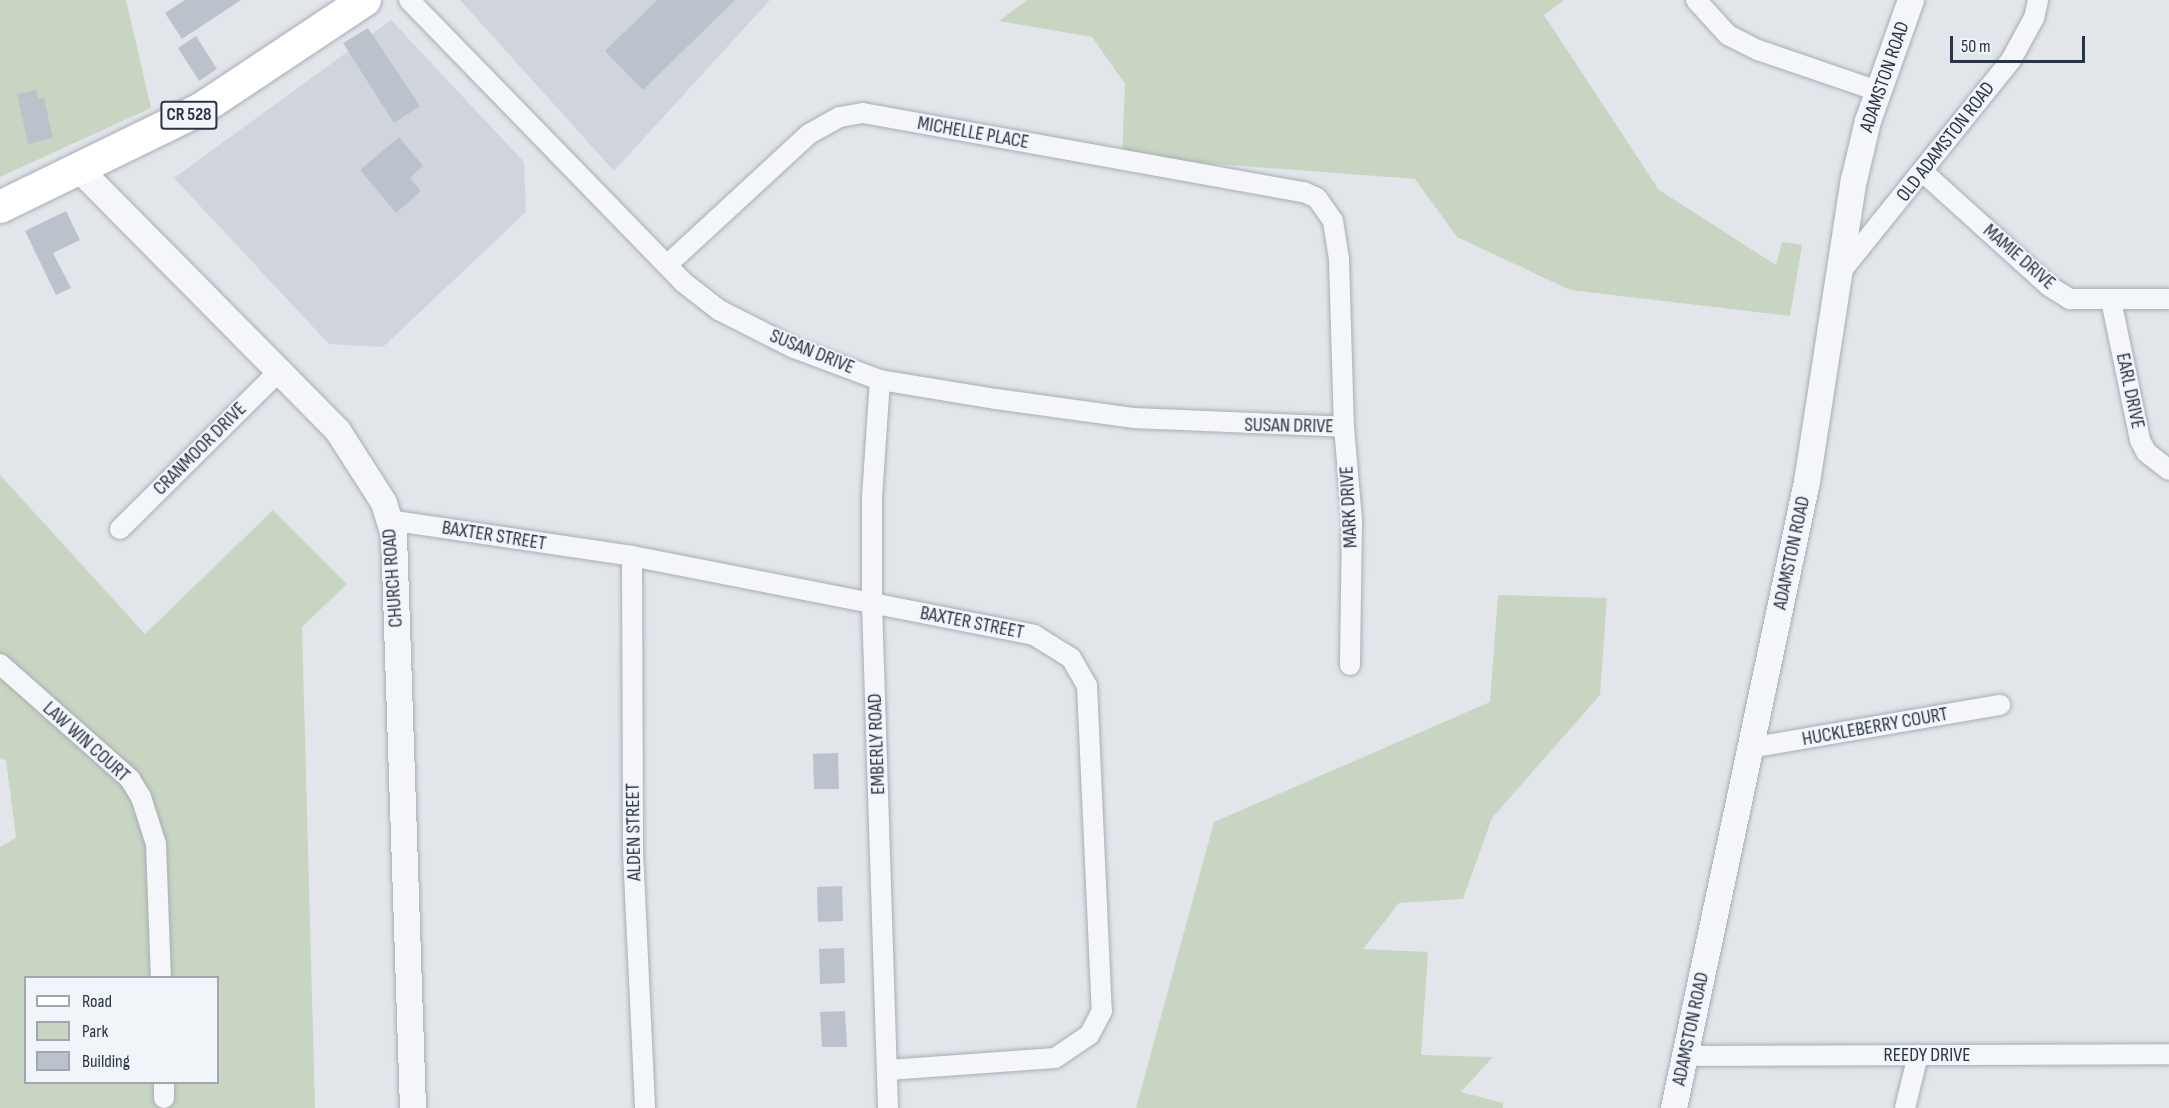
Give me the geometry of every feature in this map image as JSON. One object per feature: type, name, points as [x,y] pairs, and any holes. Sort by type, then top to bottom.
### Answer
[{"type":"main road","name":"CR 528","points":[[0,207],[201,110],[345,5]]},
{"type":"street","name":"SUSAN DRIVE","points":[[409,0],[667,265],[719,310],[794,348],[880,380],[1132,418],[1344,427]]},
{"type":"street","points":[[1696,0],[1728,35],[1758,50],[1878,91]]},
{"type":"street","name":"ADAMSTON ROAD","points":[[1674,1108],[1807,482],[1854,180],[1878,91],[1911,0]]},
{"type":"street","name":"OLD ADAMSTON ROAD","points":[[1839,274],[2011,60],[2034,18],[2038,0]]},
{"type":"street","name":"MICHELLE PLACE","points":[[667,265],[809,134],[840,117],[862,113],[1304,192],[1317,198],[1324,208]]},
{"type":"street","name":"CHURCH ROAD","points":[[79,169],[281,369],[338,431],[365,468],[389,520],[394,535],[413,1108]]},
{"type":"street","name":"MAMIE DRIVE","points":[[1923,172],[2049,286],[2070,299],[2169,299]]},
{"type":"street","name":"MARK DRIVE","points":[[1324,208],[1333,221],[1339,260],[1344,427],[1352,520],[1350,664]]},
{"type":"street","name":"EARL DRIVE","points":[[2111,300],[2140,440],[2146,452],[2169,470]]},
{"type":"street","name":"CRANMOOR DRIVE","points":[[120,529],[281,369]]},
{"type":"street","name":"EMBERLY ROAD","points":[[880,380],[872,497],[872,604],[888,1108]]},
{"type":"street","name":"BAXTER STREET","points":[[389,520],[632,556],[1035,636],[1071,658],[1079,668],[1087,686],[1102,1011],[1089,1035],[1055,1058],[888,1070]]},
{"type":"street","name":"ALDEN STREET","points":[[632,556],[633,852],[645,1108]]},
{"type":"street","name":"LAW WIN COURT","points":[[0,664],[130,779],[141,797],[156,844],[160,976]]},
{"type":"street","name":"HUCKLEBERRY COURT","points":[[1750,748],[2000,705]]},
{"type":"street","name":"REEDY DRIVE","points":[[1686,1056],[2169,1054]]},
{"type":"street","points":[[1905,1108],[1918,1055]]},
{"type":"shaded area","points":[[460,0],[770,0],[614,171]]},
{"type":"shaded area","points":[[391,20],[524,162],[526,212],[383,347],[329,344],[174,178]]},
{"type":"green space","points":[[0,0],[126,0],[151,108],[0,177]]},
{"type":"green space","points":[[1027,0],[1564,0],[1544,15],[1659,190],[1776,265],[1782,242],[1802,245],[1790,316],[1570,290],[1457,237],[1415,179],[1122,157],[1125,84],[1092,37],[999,21]]},
{"type":"green space","points":[[0,475],[145,634],[273,510],[347,584],[302,627],[315,1108],[0,1108],[0,847],[16,838],[6,760],[0,759]]},
{"type":"green space","points":[[1498,595],[1607,598],[1600,695],[1492,818],[1463,899],[1399,903],[1363,949],[1428,952],[1421,1055],[1493,1057],[1461,1092],[1503,1103],[1503,1108],[1136,1108],[1214,822],[1490,702]]},
{"type":"building","points":[[185,0],[241,0],[182,39],[165,13]]},
{"type":"building","points":[[657,0],[735,0],[643,90],[605,51]]},
{"type":"building","points":[[368,28],[420,106],[394,123],[343,43]]},
{"type":"building","points":[[196,36],[217,69],[199,81],[178,48]]},
{"type":"building","points":[[36,90],[38,99],[44,98],[53,138],[28,144],[17,94]]},
{"type":"building","points":[[399,137],[423,166],[410,178],[421,191],[396,213],[360,170]]},
{"type":"building","points":[[66,211],[80,240],[53,253],[71,288],[56,295],[25,231]]},
{"type":"building","points":[[838,753],[839,789],[814,789],[813,754]]},
{"type":"building","points":[[842,886],[843,921],[818,922],[817,887]]},
{"type":"building","points":[[844,948],[845,983],[820,984],[819,949]]},
{"type":"building","points":[[845,1011],[847,1047],[822,1047],[820,1012]]}]
